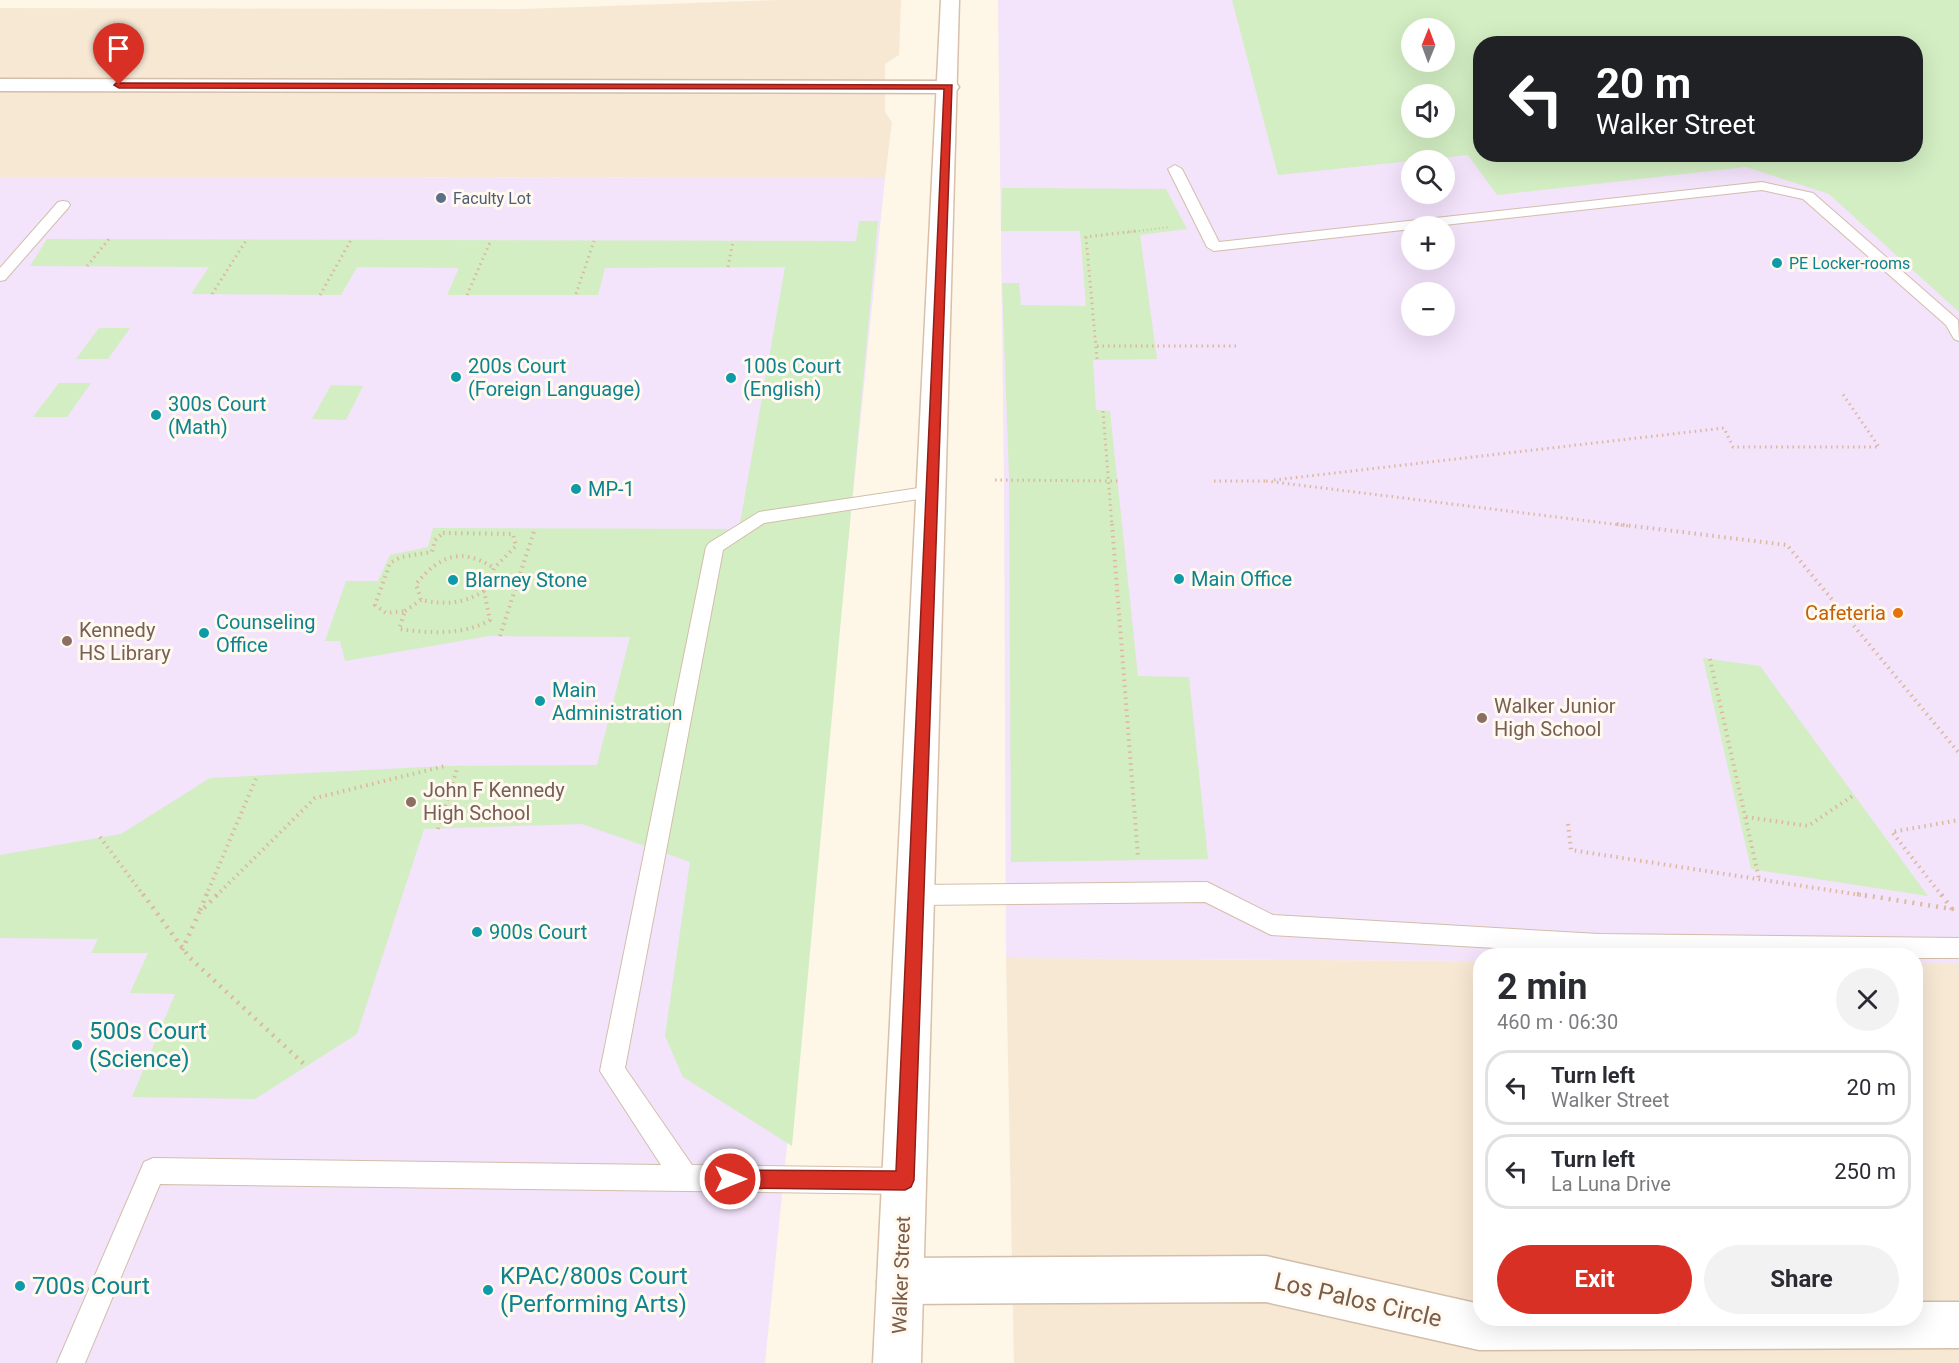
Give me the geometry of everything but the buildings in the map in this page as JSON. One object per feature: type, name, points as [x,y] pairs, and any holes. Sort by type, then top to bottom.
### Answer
[{"type":"street","name":"Walker Street","points":[[897,1363],[949,87],[950,0]]},
{"type":"street","points":[[0,85],[949,87]]},
{"type":"street","name":"Los Palos Circle","points":[[900,1281],[1266,1279],[1473,1326]]},
{"type":"street","name":"Los Palos Circle","points":[[1923,1325],[1959,1325]]},
{"type":"street","name":"Los Palos Circle","points":[[1475,1326],[1719,1326]]},
{"type":"lane","points":[[1174,169],[1214,247],[1762,186],[1808,196],[1953,323],[1959,336]]},
{"type":"lane","points":[[0,277],[63,205]]},
{"type":"lane","points":[[686,1179],[612,1071],[715,547],[759,518],[932,492]]},
{"type":"lane","points":[[916,895],[1208,892],[1271,925],[1599,944],[1959,948]]},
{"type":"lane","points":[[71,1363],[153,1171],[905,1180]]},
{"type":"path","points":[[1097,359],[1086,237],[1174,226]]},
{"type":"path","points":[[87,266],[109,239]]},
{"type":"path","points":[[212,294],[247,239]]},
{"type":"path","points":[[320,295],[351,240]]},
{"type":"path","points":[[467,295],[491,240]]},
{"type":"path","points":[[576,294],[594,241]]},
{"type":"path","points":[[728,267],[733,241]]},
{"type":"path","points":[[1096,346],[1240,346]]},
{"type":"path","points":[[1266,481],[1724,428],[1733,447],[1879,447],[1842,393]]},
{"type":"path","points":[[1103,411],[1138,861]]},
{"type":"path","points":[[995,480],[1118,481]]},
{"type":"path","points":[[1214,480],[1266,481],[1787,545],[1959,753]]},
{"type":"path","points":[[500,636],[535,528]]},
{"type":"path","points":[[405,611],[399,629],[426,633],[480,628],[490,620],[484,591],[494,568],[516,546],[513,534],[443,533],[435,540],[432,552],[438,562]]},
{"type":"path","points":[[432,552],[400,557],[390,563],[375,605],[386,613],[405,611],[421,600],[442,605],[459,604],[484,591]]},
{"type":"path","points":[[421,600],[416,584],[429,566],[450,556],[479,557],[494,568]]},
{"type":"path","points":[[488,580],[518,581]]},
{"type":"path","points":[[1710,659],[1759,879]]},
{"type":"path","points":[[199,913],[315,798],[445,766]]},
{"type":"path","points":[[438,829],[458,766]]},
{"type":"path","points":[[182,950],[257,776]]},
{"type":"path","points":[[1746,817],[1808,826],[1854,795]]},
{"type":"path","points":[[1568,824],[1570,850],[1953,909],[1892,832],[1959,820]]},
{"type":"path","points":[[100,837],[182,950],[306,1066]]},
{"type":"shaded area","points":[[777,0],[901,0],[899,55],[885,64],[885,112],[892,122],[885,178],[0,177],[0,8],[523,9]]},
{"type":"shaded area","name":"Walker Junior High School","points":[[998,0],[1959,0],[1959,964],[1923,964],[1923,948],[1473,948],[1473,961],[1006,958],[1004,480]]},
{"type":"shaded area","name":"John F Kennedy High School","points":[[0,177],[885,178],[765,1363],[0,1363]]},
{"type":"shaded area","points":[[1006,958],[1473,961],[1473,1326],[1923,1326],[1923,964],[1959,964],[1959,1363],[1014,1363]]},
{"type":"green space","points":[[1232,0],[1959,0],[1959,312],[1829,194],[1746,167],[1497,195],[1473,162],[1923,162],[1923,36],[1473,36],[1473,162],[1468,155],[1455,156],[1455,150],[1401,150],[1401,162],[1278,175]]},
{"type":"green space","points":[[1002,188],[1166,189],[1187,229],[1140,235],[1157,359],[1093,360],[1096,410],[1110,411],[1138,676],[1189,677],[1208,859],[1011,862],[1009,476],[1002,283],[1019,283],[1021,305],[1086,306],[1080,231],[1001,231]]},
{"type":"green space","points":[[859,221],[878,221],[792,1146],[683,1077],[665,1036],[690,862],[582,824],[424,829],[357,1034],[255,1099],[132,1097],[175,994],[130,993],[148,953],[91,953],[98,939],[0,938],[0,855],[121,834],[210,778],[445,766],[597,765],[630,637],[489,636],[345,661],[340,641],[325,641],[346,581],[378,581],[390,555],[428,547],[433,528],[739,529],[785,267],[605,268],[598,295],[447,295],[459,268],[357,267],[341,295],[191,294],[209,267],[30,266],[47,239],[856,241]]},
{"type":"green space","points":[[99,328],[130,328],[108,359],[76,359]]},
{"type":"green space","points":[[59,383],[91,383],[67,417],[33,417]]},
{"type":"green space","points":[[331,385],[363,386],[346,420],[312,419]]},
{"type":"green space","points":[[1703,658],[1760,666],[1928,896],[1751,869]]},
{"type":"place","name":"Faculty Lot","points":[[441,198]]},
{"type":"place","name":"PE Locker-rooms","points":[[1777,263]]},
{"type":"place","name":"200s Court (Foreign Language)","points":[[456,377]]},
{"type":"place","name":"100s Court (English)","points":[[731,378]]},
{"type":"place","name":"300s Court (Math)","points":[[156,415]]},
{"type":"place","name":"MP-1","points":[[576,489]]},
{"type":"place","name":"Main Office","points":[[1179,579]]},
{"type":"place","name":"Blarney Stone","points":[[453,580]]},
{"type":"place","name":"Cafeteria","points":[[1898,613]]},
{"type":"place","name":"Counseling Office","points":[[204,633]]},
{"type":"place","name":"Kennedy HS Library","points":[[67,641]]},
{"type":"place","name":"Main Administration","points":[[540,701]]},
{"type":"place","name":"Walker Junior High School","points":[[1482,718]]},
{"type":"place","name":"John F Kennedy High School","points":[[411,802]]},
{"type":"place","name":"900s Court","points":[[477,932]]},
{"type":"place","name":"500s Court (Science)","points":[[77,1045]]},
{"type":"place","name":"700s Court","points":[[20,1286]]},
{"type":"place","name":"KPAC/800s Court (Performing Arts)","points":[[488,1290]]},
{"type":"route","points":[[119,85],[949,87],[905,1180],[730,1179]]}]
